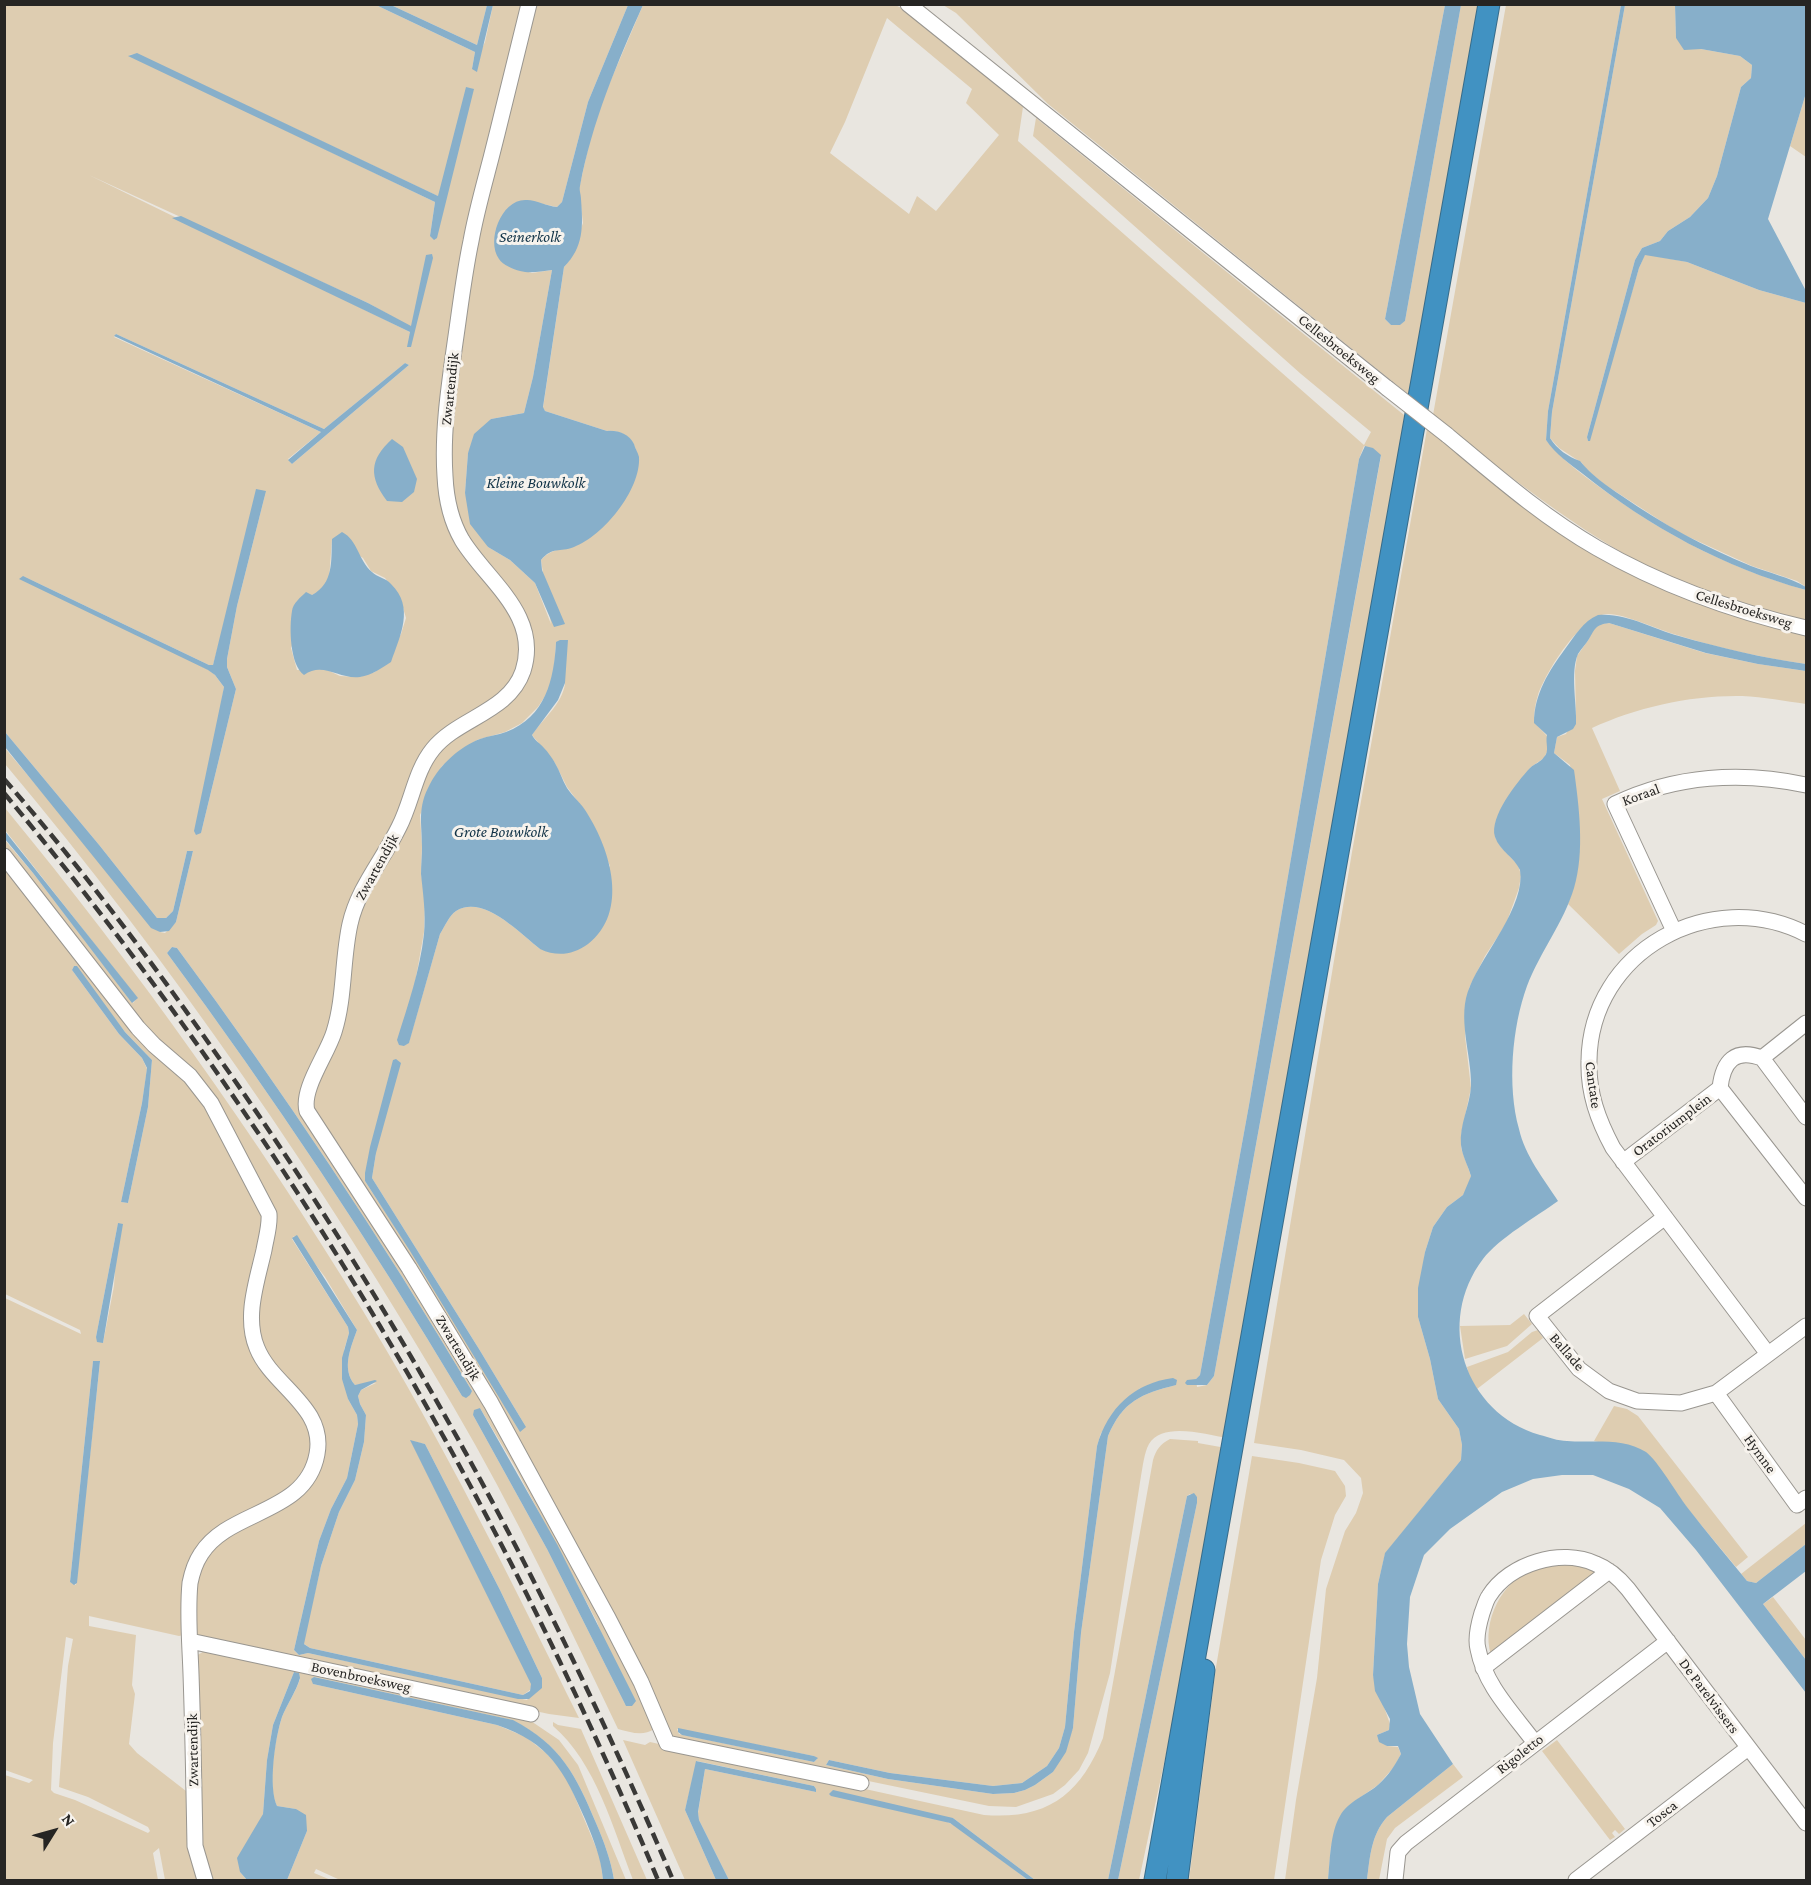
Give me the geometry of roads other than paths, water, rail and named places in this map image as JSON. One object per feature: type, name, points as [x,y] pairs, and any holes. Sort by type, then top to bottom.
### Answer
[{"type":"highway","points":[[1155,1881],[1490,4]]},
{"type":"highway","points":[[1177,1881],[1221,1554],[1498,4]]},
{"type":"street","name":"Zwartendijk","points":[[529,4],[471,238],[452,362],[444,465],[447,498],[455,526],[468,549],[500,587],[518,614],[526,643],[525,661],[522,673],[511,693],[490,709],[447,735],[425,762],[399,828],[358,898],[351,919],[338,1016],[327,1052],[307,1090],[306,1104],[308,1111],[409,1268],[491,1403],[607,1616],[641,1682],[667,1743],[861,1783]]},
{"type":"street","name":"Cellesbroeksweg","points":[[908,4],[1531,504],[1631,567],[1682,590],[1759,617],[1806,628]]},
{"type":"street","name":"Koraal","points":[[1674,931],[1615,804],[1670,785],[1717,777],[1764,778],[1806,785]]},
{"type":"street","name":"Zwartendijk","points":[[4,856],[138,1028],[190,1076],[211,1103],[269,1214],[252,1309],[254,1337],[264,1361],[310,1415],[318,1438],[318,1452],[306,1480],[288,1498],[222,1533],[203,1551],[196,1563],[190,1585],[195,1846],[204,1881]]},
{"type":"street","name":"Cantate","points":[[1768,1354],[1623,1162],[1604,1131],[1592,1096],[1589,1059],[1591,1040],[1602,1005],[1621,973],[1645,949],[1674,931],[1701,921],[1741,917],[1781,924],[1806,934]]},
{"type":"street","points":[[1806,1023],[1762,1058],[1806,1117]]},
{"type":"street","name":"Oratoriumplein","points":[[1623,1162],[1720,1088],[1725,1067],[1731,1060],[1749,1053],[1762,1058]]},
{"type":"street","name":"Oratoriumplein","points":[[1720,1088],[1806,1198]]},
{"type":"street","name":"Ballade","points":[[1665,1217],[1537,1316],[1579,1369],[1609,1391],[1637,1401],[1681,1403],[1716,1393],[1806,1326]]},
{"type":"street","name":"Hymne","points":[[1716,1393],[1797,1505],[1806,1498]]},
{"type":"street","name":"De Parelvissers","points":[[1535,1743],[1492,1687],[1483,1668],[1477,1646],[1479,1622],[1489,1596],[1508,1576],[1536,1561],[1567,1558],[1594,1563],[1619,1578],[1806,1823]]},
{"type":"street","points":[[1483,1668],[1609,1571]]},
{"type":"street","name":"Bovenbroeksweg","points":[[190,1641],[531,1714]]},
{"type":"street","name":"Rigoletto","points":[[1395,1881],[1398,1852],[1401,1848],[1668,1641]]},
{"type":"street","name":"Tosca","points":[[1576,1881],[1748,1748]]},
{"type":"water","points":[[376,5],[391,5],[477,45],[487,5],[493,5],[477,72],[472,69],[475,52]]},
{"type":"water","name":"Kleine Bouwkolk","points":[[628,5],[643,5],[606,93],[585,162],[580,188],[581,236],[575,252],[564,267],[543,407],[545,411],[626,435],[634,444],[639,455],[638,470],[627,497],[597,533],[574,547],[553,551],[541,560],[542,570],[565,624],[554,627],[535,583],[510,560],[488,547],[470,524],[465,493],[468,453],[474,434],[491,419],[524,413],[533,377],[552,270],[524,272],[503,263],[495,251],[495,232],[498,223],[509,207],[516,202],[529,200],[557,207],[562,202],[588,102]]},
{"type":"water","points":[[1445,5],[1461,5],[1405,321],[1400,325],[1391,325],[1385,319]]},
{"type":"water","points":[[1621,5],[1625,5],[1552,412],[1550,438],[1559,449],[1580,461],[1605,484],[1668,525],[1734,559],[1806,587],[1806,590],[1717,558],[1661,528],[1608,493],[1558,454],[1546,440],[1548,411]]},
{"type":"water","points":[[1675,5],[1806,5],[1806,93],[1768,219],[1806,291],[1806,303],[1759,290],[1687,262],[1645,255],[1639,268],[1590,441],[1588,441],[1587,437],[1635,260],[1642,248],[1660,241],[1668,231],[1690,217],[1708,198],[1717,176],[1741,87],[1751,78],[1752,65],[1740,56],[1701,49],[1684,50],[1676,38]]},
{"type":"water","points":[[137,53],[438,196],[466,87],[474,89],[437,238],[434,240],[430,236],[435,202],[128,56]]},
{"type":"water","points":[[181,216],[368,303],[411,326],[426,255],[432,254],[433,258],[411,347],[407,347],[410,332],[172,218]]},
{"type":"water","points":[[116,334],[324,429],[405,363],[409,365],[292,464],[288,460],[321,432],[114,336]]},
{"type":"water","points":[[392,439],[403,447],[417,479],[414,492],[402,502],[387,501],[375,476],[374,469],[379,454]]},
{"type":"water","points":[[1365,446],[1373,448],[1381,455],[1214,1376],[1207,1385],[1187,1385],[1185,1383],[1187,1380],[1196,1379],[1200,1375],[1249,1105],[1359,459]]},
{"type":"water","points":[[256,489],[266,491],[237,606],[227,659],[227,667],[236,689],[201,833],[196,835],[194,831],[224,687],[208,670],[19,579],[23,576],[213,665]]},
{"type":"water","points":[[342,532],[355,545],[367,567],[374,574],[389,582],[398,593],[404,612],[401,632],[391,662],[373,673],[353,677],[318,670],[304,675],[299,670],[293,655],[291,618],[293,608],[306,592],[312,595],[328,578],[332,539]]},
{"type":"water","points":[[1598,615],[1618,616],[1711,645],[1806,664],[1806,671],[1706,653],[1609,623],[1596,628],[1578,654],[1574,670],[1576,724],[1573,729],[1557,737],[1554,753],[1574,770],[1580,829],[1577,874],[1570,901],[1527,986],[1515,1038],[1512,1076],[1515,1112],[1522,1139],[1536,1167],[1558,1201],[1508,1236],[1483,1259],[1469,1284],[1461,1310],[1460,1337],[1465,1362],[1476,1386],[1492,1407],[1514,1424],[1557,1440],[1628,1444],[1651,1456],[1694,1516],[1747,1581],[1756,1583],[1806,1544],[1806,1571],[1763,1604],[1806,1660],[1806,1693],[1696,1550],[1660,1508],[1629,1489],[1593,1475],[1562,1475],[1533,1479],[1502,1492],[1450,1529],[1424,1555],[1410,1597],[1407,1644],[1409,1667],[1420,1714],[1453,1764],[1387,1817],[1372,1847],[1367,1880],[1328,1880],[1332,1839],[1340,1816],[1348,1806],[1383,1781],[1401,1754],[1398,1746],[1387,1746],[1379,1742],[1377,1735],[1389,1730],[1390,1719],[1375,1691],[1373,1675],[1378,1584],[1385,1553],[1461,1460],[1462,1445],[1459,1429],[1438,1399],[1418,1317],[1418,1288],[1433,1227],[1447,1207],[1463,1195],[1471,1176],[1461,1145],[1471,1086],[1464,1023],[1466,998],[1476,973],[1510,914],[1520,884],[1520,870],[1500,846],[1494,829],[1505,800],[1530,768],[1546,755],[1547,735],[1534,723],[1537,702],[1544,683],[1553,666],[1580,629]]},
{"type":"water","name":"Grote Bouwkolk","points":[[568,640],[565,683],[558,700],[532,735],[553,759],[567,788],[583,807],[596,828],[609,863],[612,881],[609,915],[601,931],[588,944],[577,951],[559,954],[540,949],[512,926],[490,912],[467,907],[456,911],[440,934],[409,1043],[404,1046],[399,1045],[397,1040],[417,974],[424,934],[421,874],[423,800],[439,770],[451,757],[472,742],[506,732],[520,725],[539,707],[550,683],[556,642]]},
{"type":"water","points":[[5,732],[157,918],[166,918],[173,911],[187,851],[193,851],[176,922],[169,931],[160,932],[151,928],[5,747]]},
{"type":"water","points":[[4,830],[138,998],[132,1003],[5,839]]},
{"type":"water","points":[[172,947],[177,948],[255,1056],[367,1221],[472,1391],[466,1398],[462,1396],[320,1171],[245,1061],[167,953]]},
{"type":"water","points":[[74,966],[77,966],[125,1032],[152,1060],[148,1107],[128,1203],[121,1202],[147,1068],[142,1058],[119,1034],[72,970]]},
{"type":"water","points":[[396,1059],[401,1063],[376,1153],[372,1178],[526,1427],[520,1432],[365,1181],[370,1147],[393,1060]]},
{"type":"water","points":[[118,1223],[123,1224],[103,1343],[97,1342],[96,1337]]},
{"type":"water","points":[[297,1235],[357,1330],[348,1358],[351,1379],[355,1385],[377,1381],[361,1390],[358,1396],[366,1415],[364,1442],[355,1480],[339,1512],[321,1566],[304,1644],[310,1648],[523,1695],[530,1691],[531,1684],[410,1440],[425,1444],[542,1678],[542,1688],[529,1699],[518,1699],[308,1653],[299,1655],[294,1650],[319,1541],[331,1509],[347,1478],[358,1424],[357,1415],[348,1399],[342,1379],[342,1358],[349,1333],[348,1327],[292,1238]]},
{"type":"water","points":[[93,1361],[100,1361],[77,1583],[74,1585],[70,1582]]},
{"type":"water","points":[[1173,1378],[1177,1380],[1176,1385],[1143,1396],[1127,1407],[1108,1436],[1081,1633],[1073,1728],[1066,1752],[1053,1772],[1025,1790],[993,1794],[888,1779],[826,1765],[829,1760],[890,1773],[993,1786],[1022,1783],[1047,1766],[1059,1748],[1065,1727],[1074,1632],[1097,1446],[1108,1420],[1124,1400],[1146,1385]]},
{"type":"water","points":[[480,1408],[557,1544],[636,1701],[632,1706],[626,1706],[547,1549],[473,1415],[474,1410]]},
{"type":"water","points":[[1194,1493],[1197,1503],[1118,1880],[1108,1880],[1187,1496]]},
{"type":"water","points":[[294,1672],[299,1673],[300,1678],[279,1726],[273,1787],[277,1806],[296,1809],[306,1815],[307,1831],[287,1880],[247,1880],[240,1872],[237,1858],[263,1814],[267,1760],[273,1725]]},
{"type":"water","points":[[314,1677],[513,1720],[530,1730],[555,1751],[574,1776],[602,1837],[614,1880],[603,1880],[599,1856],[591,1835],[562,1773],[543,1750],[530,1741],[497,1725],[313,1684],[311,1679]]},
{"type":"water","points":[[678,1728],[818,1758],[814,1762],[682,1735],[678,1732]]},
{"type":"water","points":[[696,1761],[814,1786],[816,1792],[705,1769],[698,1812],[699,1820],[729,1880],[716,1880],[685,1810]]},
{"type":"water","points":[[833,1790],[953,1818],[1035,1880],[1028,1880],[950,1823],[831,1796],[829,1794]]},
{"type":"railway","points":[[4,779],[91,885],[173,994],[291,1164],[354,1262],[414,1361],[525,1565],[577,1669],[673,1880]]},
{"type":"railway","points":[[4,793],[104,918],[198,1046],[288,1178],[372,1312],[451,1450],[525,1591],[594,1734],[658,1880]]},
{"type":"water label","name":"Seinerkolk","points":[[530,237]]}]
